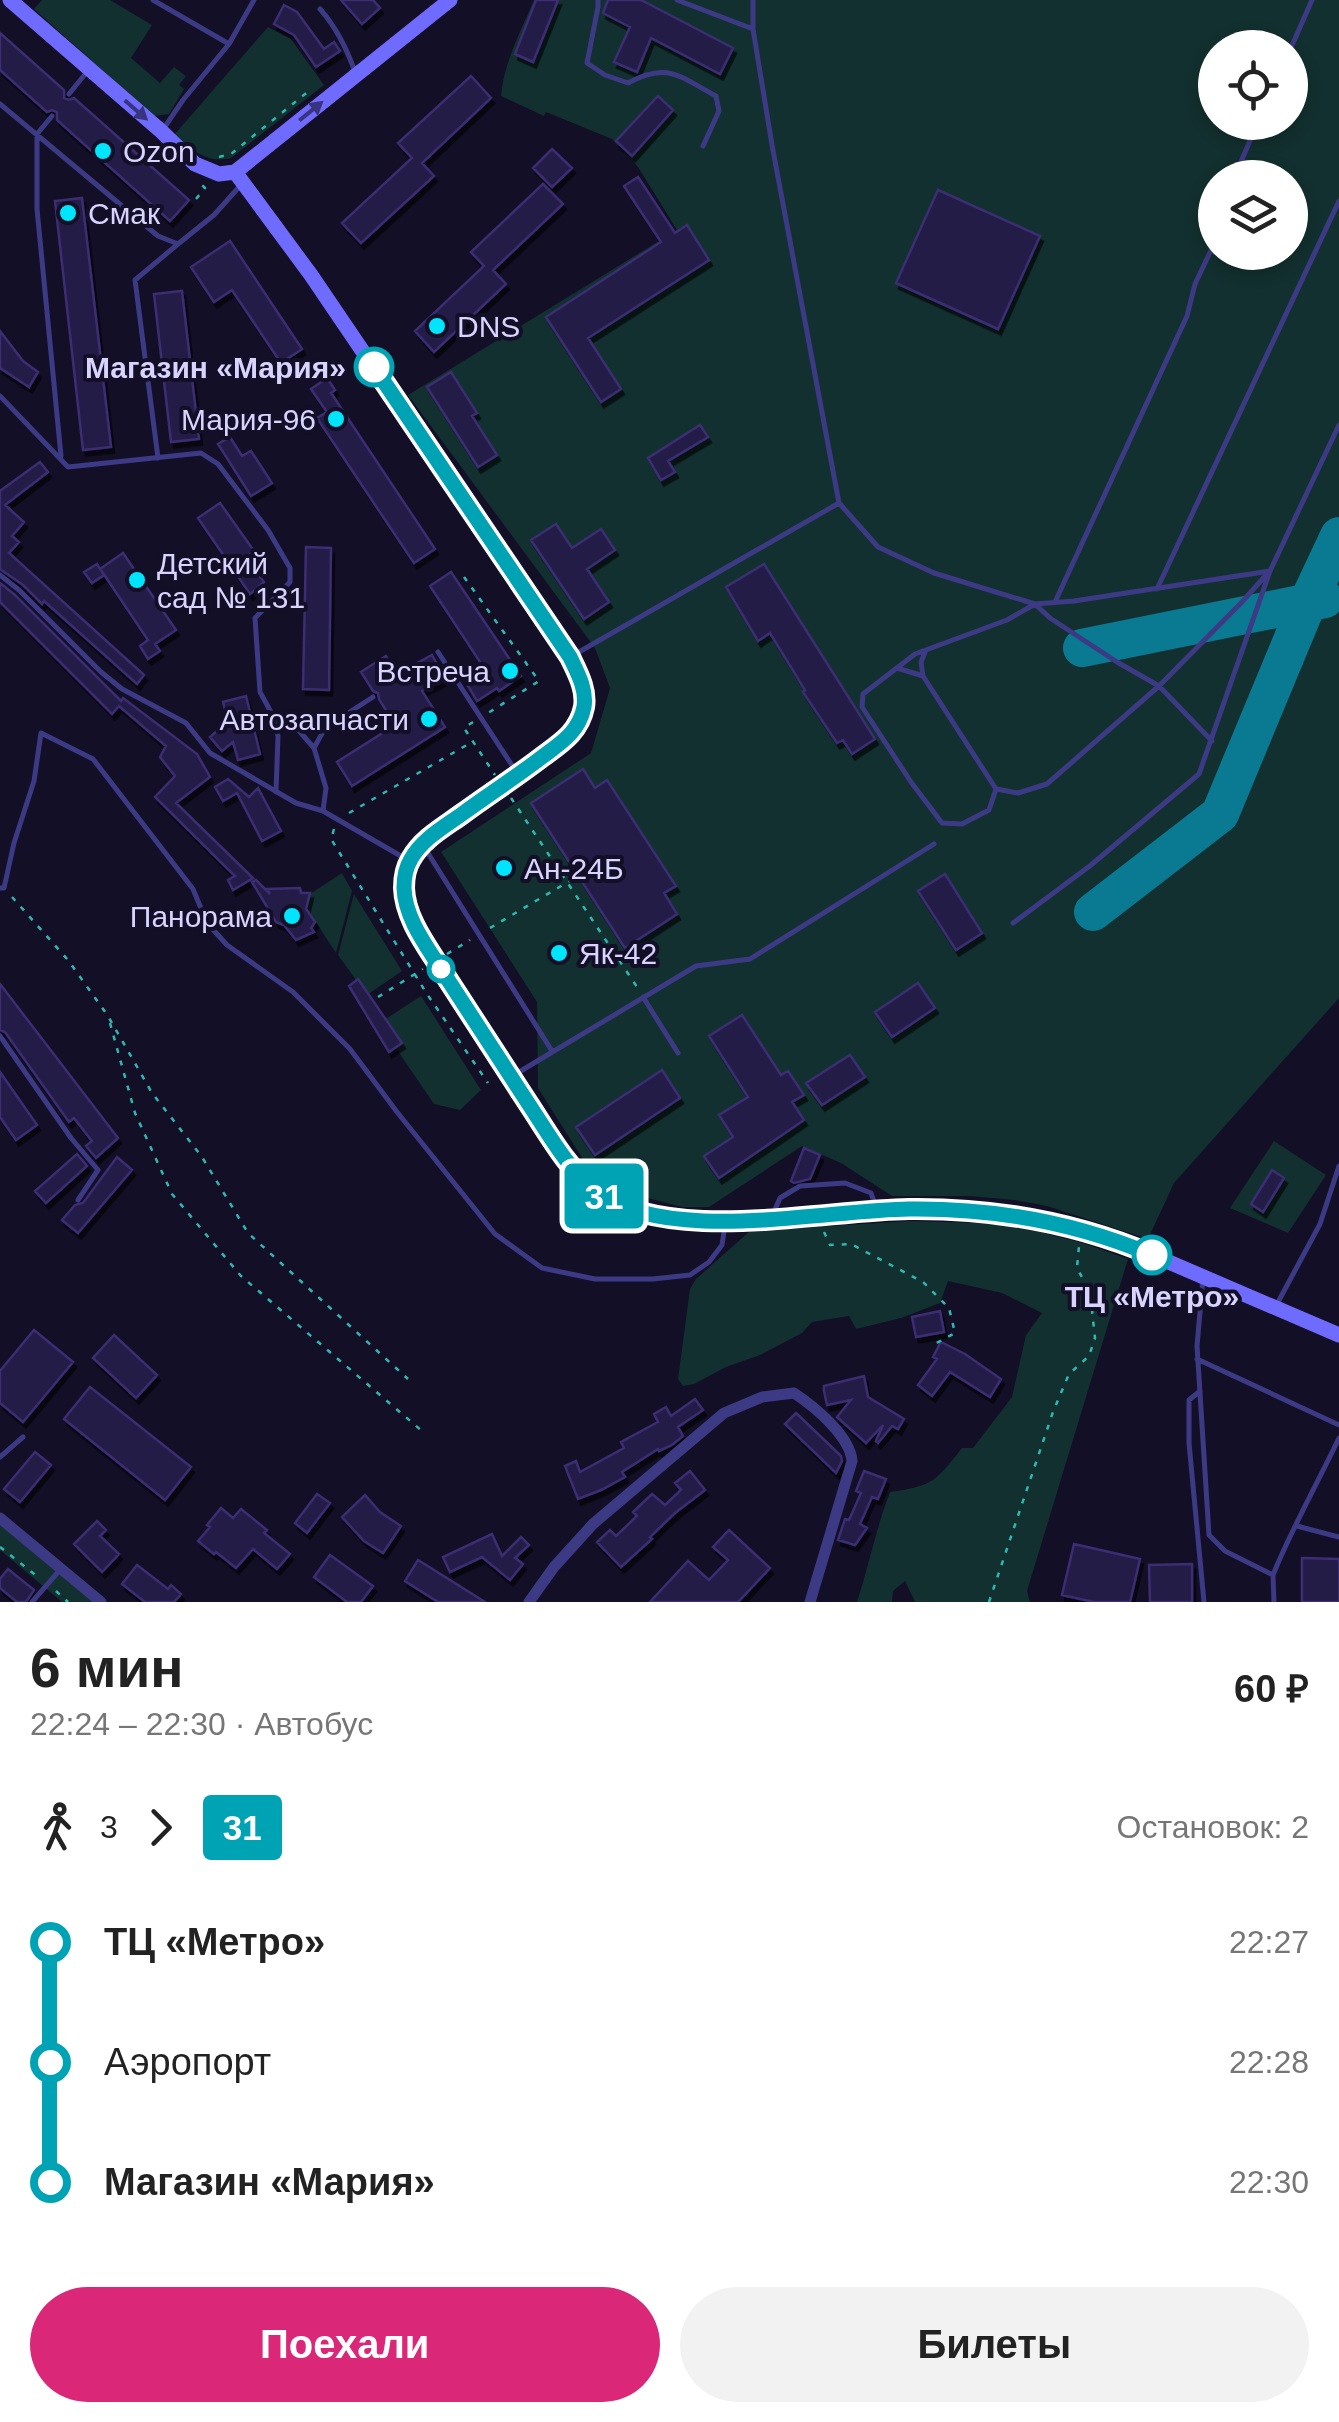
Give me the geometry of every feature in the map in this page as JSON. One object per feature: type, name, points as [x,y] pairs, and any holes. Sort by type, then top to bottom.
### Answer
[{"type":"main road","points":[[10,0],[195,164],[238,178],[311,274],[570,657],[582,686],[584,705],[574,732],[423,844],[410,861],[404,883],[411,919],[511,1077],[571,1164],[597,1192],[620,1206],[685,1220],[912,1209],[1010,1214],[1080,1229],[1204,1276],[1339,1335]]},
{"type":"main road","points":[[238,178],[356,75],[450,0]]},
{"type":"street","points":[[529,1602],[593,1524],[724,1412],[762,1397],[794,1393],[812,1405],[851,1448],[852,1461],[810,1602]]},
{"type":"street","points":[[0,1518],[101,1602]]},
{"type":"lane","points":[[152,0],[229,44]]},
{"type":"lane","points":[[161,131],[229,44],[254,0]]},
{"type":"lane","points":[[598,0],[587,63],[628,83],[648,72],[668,71],[716,96],[719,111],[704,146]]},
{"type":"lane","points":[[677,0],[753,29]]},
{"type":"lane","points":[[754,0],[753,29],[772,145],[839,503],[878,547],[934,573],[1035,604],[1270,570]]},
{"type":"lane","points":[[1299,30],[1312,0]]},
{"type":"lane","points":[[320,9],[349,54],[356,75]]},
{"type":"lane","points":[[69,94],[89,69]]},
{"type":"lane","points":[[0,104],[158,236],[178,244]]},
{"type":"lane","points":[[52,116],[36,134],[36,209],[61,459]]},
{"type":"lane","points":[[158,458],[135,280],[214,215],[238,178]]},
{"type":"lane","points":[[1157,589],[1339,201]]},
{"type":"lane","points":[[1054,602],[1187,316],[1201,270]]},
{"type":"lane","points":[[0,396],[68,467],[201,453],[218,464],[268,530],[290,568],[290,582],[255,618],[260,692],[278,736],[276,792]]},
{"type":"lane","points":[[1013,923],[1091,866],[1200,774],[1270,570],[1339,425]]},
{"type":"lane","points":[[570,657],[839,503]]},
{"type":"lane","points":[[926,650],[921,662],[923,676],[996,789],[1018,794],[1048,784],[1159,686],[1270,570]]},
{"type":"lane","points":[[0,575],[101,672],[122,689],[186,724],[210,753],[296,803],[323,812],[410,861]]},
{"type":"lane","points":[[996,789],[989,810],[962,824],[942,823],[862,707],[862,694],[915,654],[1007,620],[1035,604]]},
{"type":"lane","points":[[1035,604],[1050,618],[1159,686],[1212,741]]},
{"type":"lane","points":[[438,652],[518,775]]},
{"type":"lane","points":[[897,668],[923,676]]},
{"type":"lane","points":[[314,748],[325,728],[373,698]]},
{"type":"lane","points":[[272,714],[287,717],[314,748],[326,788],[323,812]]},
{"type":"lane","points":[[2,888],[34,780],[42,733],[92,759],[193,889],[207,923],[227,945],[294,992],[350,1049],[495,1234],[542,1268],[596,1279],[690,1275],[709,1262],[722,1245],[725,1221]]},
{"type":"lane","points":[[423,844],[552,1050]]},
{"type":"lane","points":[[511,1077],[696,966],[750,958],[934,844]]},
{"type":"lane","points":[[643,997],[678,1053]]},
{"type":"lane","points":[[0,1036],[98,1170],[78,1200]]},
{"type":"lane","points":[[1275,1307],[1320,1224],[1339,1166]]},
{"type":"lane","points":[[771,1218],[780,1198],[800,1186],[845,1183],[871,1193],[876,1210]]},
{"type":"lane","points":[[1204,1276],[1198,1359],[1209,1534],[1225,1551],[1273,1575]]},
{"type":"lane","points":[[1198,1359],[1339,1424]]},
{"type":"lane","points":[[1200,1391],[1189,1400],[1189,1443],[1204,1602]]},
{"type":"lane","points":[[0,1457],[23,1437]]},
{"type":"lane","points":[[1274,1602],[1273,1575],[1339,1438]]},
{"type":"lane","points":[[1297,1526],[1339,1537]]},
{"type":"lane","points":[[32,1602],[61,1569]]},
{"type":"path","points":[[213,157],[230,154],[310,90]]},
{"type":"path","points":[[196,199],[205,188],[198,182],[200,178]]},
{"type":"path","points":[[464,577],[539,681],[464,728],[643,997]]},
{"type":"path","points":[[473,741],[338,820],[331,839],[427,994],[488,1083]]},
{"type":"path","points":[[2,888],[68,960],[108,1016],[152,1092],[202,1157],[248,1233],[408,1379]]},
{"type":"path","points":[[108,1016],[135,1113],[172,1194],[241,1276],[422,1431]]},
{"type":"path","points":[[989,1602],[1068,1374],[1089,1356],[1095,1338],[1090,1292],[1077,1268],[1080,1229]]},
{"type":"path","points":[[824,1230],[830,1245],[851,1244],[922,1282],[950,1308],[955,1333],[933,1345]]},
{"type":"path","points":[[0,1546],[68,1602]]},
{"type":"green space","points":[[42,0],[110,0],[152,25],[131,58],[160,83],[174,67],[186,76],[179,85],[184,89],[169,114],[154,116],[34,9]]},
{"type":"green space","points":[[534,0],[1339,0],[1339,998],[1174,1183],[1148,1239],[1047,1206],[1014,1200],[892,1196],[841,1163],[802,1146],[709,1207],[682,1207],[629,1193],[586,1164],[538,1088],[537,1002],[441,852],[591,753],[610,688],[595,648],[408,395],[677,230],[638,167],[612,139],[546,112],[544,116],[501,96],[509,59]]},
{"type":"green space","points":[[268,27],[291,39],[324,85],[231,158],[214,159],[200,154],[174,135]]},
{"type":"green space","points":[[342,873],[352,891],[336,953],[308,910],[310,894]]},
{"type":"green space","points":[[354,894],[402,971],[367,995],[338,955]]},
{"type":"green space","points":[[421,996],[481,1090],[460,1110],[434,1104],[395,1047],[384,1020]]},
{"type":"green space","points":[[1274,1141],[1326,1175],[1288,1233],[1230,1208]]},
{"type":"green space","points":[[911,1221],[1008,1224],[1128,1259],[1027,1591],[1030,1602],[915,1602],[905,1581],[893,1591],[892,1602],[857,1602],[890,1492],[925,1484],[939,1475],[962,1448],[973,1448],[1012,1397],[1026,1335],[1042,1313],[1002,1293],[948,1281],[940,1303],[901,1318],[856,1329],[849,1316],[812,1322],[802,1333],[694,1384],[683,1386],[678,1379],[690,1289],[696,1279],[750,1231]]},
{"type":"green space","points":[[0,1525],[93,1602],[62,1602],[0,1550]]},
{"type":"building","points":[[341,0],[373,0],[380,8],[362,24]]},
{"type":"building","points":[[536,0],[558,0],[533,62],[515,54]]},
{"type":"building","points":[[608,0],[641,0],[733,48],[720,74],[651,38],[637,72],[614,62],[630,27],[603,13]]},
{"type":"building","points":[[284,5],[297,12],[324,49],[334,42],[340,51],[316,67],[294,35],[274,24]]},
{"type":"building","points":[[0,33],[64,90],[64,98],[74,98],[189,200],[170,221],[57,120],[57,112],[47,112],[0,70]]},
{"type":"building","points":[[471,76],[491,98],[422,163],[434,176],[361,243],[342,223],[412,158],[398,143]]},
{"type":"building","points":[[658,96],[673,110],[632,156],[616,141]]},
{"type":"building","points":[[552,149],[572,168],[552,187],[533,168]]},
{"type":"building","points":[[638,177],[675,233],[687,225],[709,260],[588,338],[621,389],[601,402],[546,317],[661,242],[624,186]]},
{"type":"building","points":[[543,184],[563,204],[493,270],[506,284],[434,352],[415,331],[484,266],[471,252]]},
{"type":"building","points":[[938,190],[1040,236],[998,329],[896,283]]},
{"type":"building","points":[[82,198],[111,447],[83,450],[55,201]]},
{"type":"building","points":[[230,241],[302,349],[281,363],[232,290],[214,302],[191,267]]},
{"type":"building","points":[[182,291],[199,439],[171,442],[154,294]]},
{"type":"building","points":[[0,331],[23,361],[38,372],[29,387],[0,368]]},
{"type":"building","points":[[451,372],[497,455],[478,467],[427,387]]},
{"type":"building","points":[[327,378],[335,390],[331,393],[435,549],[414,563],[317,418],[327,412],[311,389]]},
{"type":"building","points":[[700,425],[708,437],[668,461],[675,472],[661,480],[648,458]]},
{"type":"building","points":[[230,437],[242,456],[251,451],[272,483],[251,496],[218,444]]},
{"type":"building","points":[[40,462],[48,472],[5,505],[24,522],[12,536],[19,542],[9,553],[144,675],[137,684],[44,601],[42,604],[0,569],[0,491]]},
{"type":"building","points":[[220,503],[254,551],[245,558],[264,582],[250,594],[198,518]]},
{"type":"building","points":[[556,524],[572,548],[601,529],[615,550],[587,569],[609,602],[584,619],[531,540]]},
{"type":"building","points":[[306,547],[331,548],[329,690],[303,689]]},
{"type":"building","points":[[123,553],[176,630],[155,644],[160,651],[148,659],[140,646],[148,640],[101,570],[104,575],[92,583],[84,572],[97,564],[100,569]]},
{"type":"building","points":[[764,564],[875,739],[852,754],[843,740],[837,743],[770,633],[758,641],[726,587]]},
{"type":"building","points":[[451,572],[521,676],[477,701],[468,686],[488,674],[430,586]]},
{"type":"building","points":[[0,583],[121,701],[123,698],[197,754],[210,777],[176,803],[253,878],[233,890],[228,880],[235,876],[155,797],[175,776],[160,757],[166,746],[119,706],[112,714],[0,602]]},
{"type":"building","points":[[432,655],[445,679],[422,691],[445,727],[352,786],[337,762],[395,725],[361,672],[386,656],[397,674]]},
{"type":"building","points":[[246,696],[260,754],[238,760],[233,742],[222,751],[210,737],[228,721],[223,702]]},
{"type":"building","points":[[583,769],[595,788],[607,780],[676,886],[664,893],[677,914],[625,948],[531,803]]},
{"type":"building","points":[[228,779],[249,797],[258,788],[281,831],[262,841],[237,793],[223,801],[215,787]]},
{"type":"building","points":[[945,874],[982,933],[956,950],[918,891]]},
{"type":"building","name":"Панорама","points":[[256,880],[270,894],[267,889],[300,888],[301,893],[310,893],[306,909],[315,922],[311,928],[314,932],[296,940],[284,925],[276,922],[252,882]]},
{"type":"building","points":[[358,979],[402,1043],[389,1052],[349,986]]},
{"type":"building","points":[[918,983],[935,1008],[892,1037],[875,1012]]},
{"type":"building","points":[[0,984],[118,1138],[96,1158],[86,1146],[92,1141],[74,1118],[69,1122],[0,1030]]},
{"type":"building","points":[[742,1015],[781,1075],[788,1071],[804,1095],[792,1102],[804,1120],[719,1178],[704,1156],[733,1137],[719,1115],[748,1097],[709,1036]]},
{"type":"building","points":[[850,1055],[865,1077],[822,1105],[806,1083]]},
{"type":"building","points":[[662,1070],[680,1098],[595,1155],[576,1127]]},
{"type":"building","points":[[0,1072],[37,1125],[16,1140],[0,1117]]},
{"type":"building","points":[[804,1148],[820,1155],[810,1179],[794,1183],[791,1181]]},
{"type":"building","points":[[77,1154],[87,1166],[46,1203],[35,1191]]},
{"type":"building","points":[[117,1157],[132,1170],[78,1233],[62,1220],[75,1205],[83,1203]]},
{"type":"building","points":[[1272,1170],[1284,1178],[1263,1212],[1251,1204]]},
{"type":"building","points":[[940,1311],[944,1332],[916,1337],[912,1317]]},
{"type":"building","points":[[34,1330],[73,1362],[23,1422],[0,1403],[0,1371]]},
{"type":"building","points":[[114,1335],[157,1375],[136,1398],[93,1358]]},
{"type":"building","points":[[941,1342],[1001,1379],[990,1397],[950,1372],[932,1396],[918,1385],[937,1359],[933,1357]]},
{"type":"building","points":[[864,1376],[868,1397],[904,1419],[898,1429],[892,1426],[878,1443],[883,1425],[866,1443],[837,1417],[851,1400],[827,1405],[824,1391],[824,1386]]},
{"type":"building","points":[[90,1387],[191,1467],[165,1500],[64,1419]]},
{"type":"building","points":[[695,1399],[703,1410],[678,1427],[683,1436],[622,1472],[625,1477],[578,1499],[565,1466],[576,1461],[580,1472],[624,1448],[621,1442],[658,1422],[654,1414],[666,1407],[671,1416]]},
{"type":"building","points":[[796,1413],[841,1456],[836,1473],[785,1424]]},
{"type":"building","points":[[35,1452],[51,1465],[20,1502],[4,1489]]},
{"type":"building","points":[[690,1471],[705,1490],[675,1513],[621,1567],[597,1542],[610,1530],[616,1536],[652,1494],[665,1505],[681,1490],[675,1483]]},
{"type":"building","points":[[864,1471],[886,1479],[878,1499],[872,1497],[860,1524],[867,1528],[855,1545],[838,1540],[861,1493],[856,1491]]},
{"type":"building","points":[[317,1494],[330,1503],[307,1533],[295,1523]]},
{"type":"building","points":[[365,1495],[380,1512],[401,1526],[383,1553],[364,1541],[342,1517]]},
{"type":"building","points":[[221,1508],[233,1518],[241,1509],[290,1554],[277,1569],[253,1549],[236,1568],[214,1554],[198,1541]]},
{"type":"building","points":[[97,1521],[106,1530],[100,1536],[119,1554],[102,1572],[74,1544]]},
{"type":"building","points":[[729,1530],[770,1568],[738,1602],[650,1602],[688,1561],[709,1580],[728,1560],[713,1547]]},
{"type":"building","points":[[492,1534],[502,1556],[521,1537],[529,1545],[515,1558],[523,1564],[510,1580],[482,1557],[450,1572],[443,1557]]},
{"type":"building","points":[[1074,1544],[1140,1559],[1130,1602],[1094,1602],[1062,1595]]},
{"type":"building","points":[[330,1555],[373,1586],[361,1602],[347,1602],[314,1577]]},
{"type":"building","points":[[1302,1558],[1339,1559],[1339,1602],[1302,1602]]},
{"type":"building","points":[[418,1560],[485,1602],[438,1602],[405,1581]]},
{"type":"building","points":[[1192,1564],[1192,1602],[1150,1602],[1149,1565]]},
{"type":"building","points":[[137,1565],[181,1594],[174,1602],[145,1602],[122,1584]]},
{"type":"building","points":[[8,1569],[34,1590],[26,1602],[17,1602],[0,1588],[0,1579]]},
{"type":"taxiway","points":[[1093,912],[1220,814],[1339,536]]},
{"type":"taxiway","points":[[1082,648],[1325,599]]},
{"type":"bus line","name":"31","points":[[374,367],[570,657],[582,686],[584,705],[574,732],[433,834],[410,861],[404,883],[411,919],[436,961],[579,1176],[620,1206],[654,1216],[713,1221],[912,1209],[1010,1214],[1080,1229],[1152,1255]]},
{"type":"place","name":"Ozon","points":[[103,151]]},
{"type":"place","name":"Смак","points":[[68,213]]},
{"type":"place","name":"DNS","points":[[437,326]]},
{"type":"place","name":"Магазин «Мария»","points":[[374,367]]},
{"type":"place","name":"Мария-96","points":[[336,419]]},
{"type":"place","name":"Детский сад № 131","points":[[137,580]]},
{"type":"place","name":"Встреча","points":[[510,671]]},
{"type":"place","name":"Автозапчасти","points":[[429,719]]},
{"type":"place","name":"Ан-24Б","points":[[504,868]]},
{"type":"place","name":"Панорама","points":[[292,916]]},
{"type":"place","name":"Як-42","points":[[559,953]]},
{"type":"place","name":"ТЦ «Метро»","points":[[1152,1255]]}]
